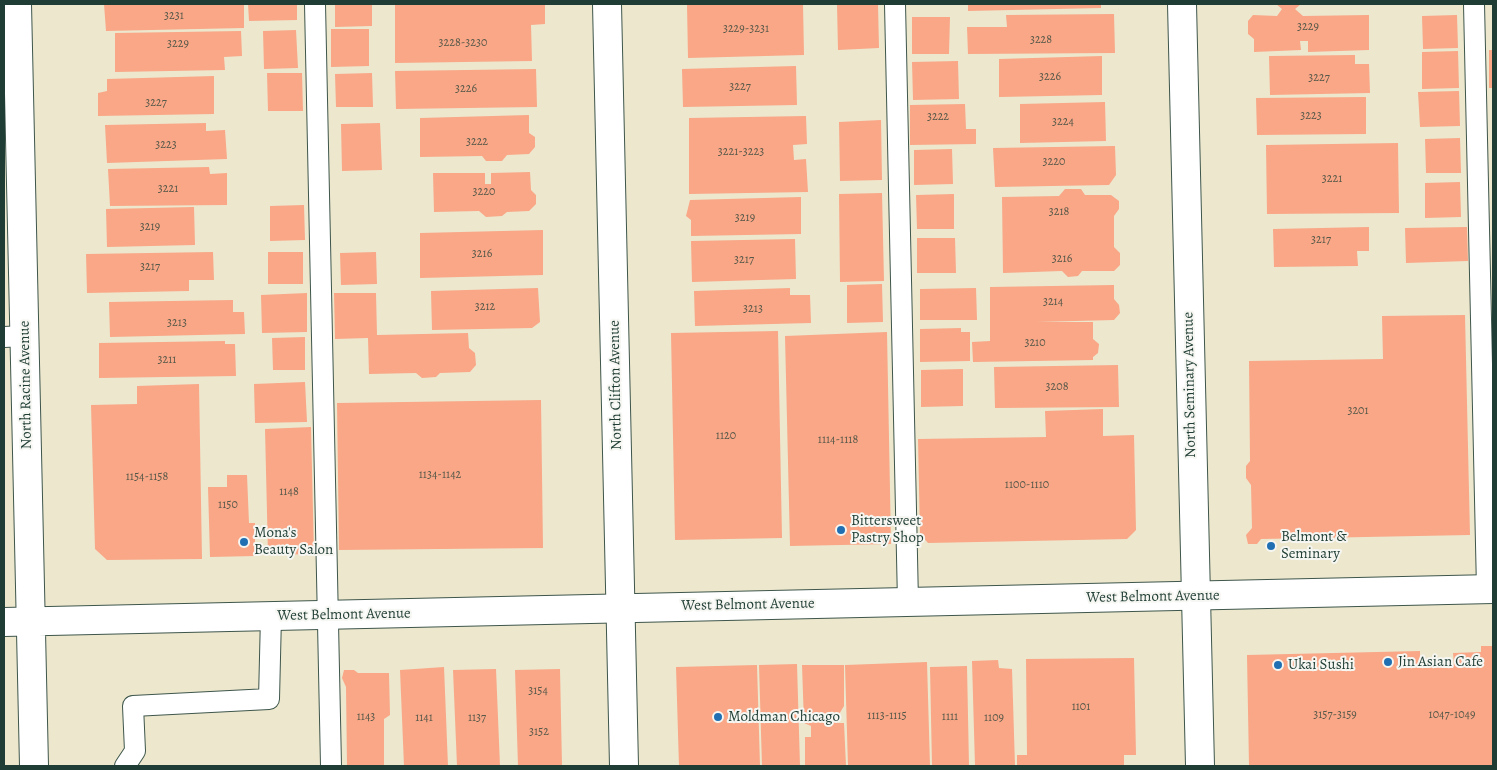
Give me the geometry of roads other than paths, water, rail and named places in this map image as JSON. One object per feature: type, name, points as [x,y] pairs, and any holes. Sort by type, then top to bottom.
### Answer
[{"type":"street","name":"North Racine Avenue","points":[[17,4],[11,47],[14,336],[30,621],[34,766]]},
{"type":"street","name":"North Clifton Avenue","points":[[607,4],[624,766]]},
{"type":"street","name":"North Seminary Avenue","points":[[1182,4],[1200,766]]},
{"type":"street","name":"West Belmont Avenue","points":[[4,622],[1490,589]]},
{"type":"lane","points":[[315,4],[331,766]]},
{"type":"lane","points":[[895,4],[908,602]]},
{"type":"lane","points":[[1474,4],[1487,322],[1490,589]]},
{"type":"lane","points":[[125,766],[135,751],[133,706],[269,699],[271,616]]},
{"type":"place","name":"Bittersweet Pastry Shop","points":[[841,530]]},
{"type":"place","name":"Mona's Beauty Salon","points":[[244,542]]},
{"type":"place","name":"Belmont & Seminary","points":[[1271,546]]},
{"type":"place","name":"Jin Asian Cafe","points":[[1388,662]]},
{"type":"place","name":"Ukai Sushi","points":[[1278,665]]},
{"type":"place","name":"Moldman Chicago","points":[[718,717]]}]
